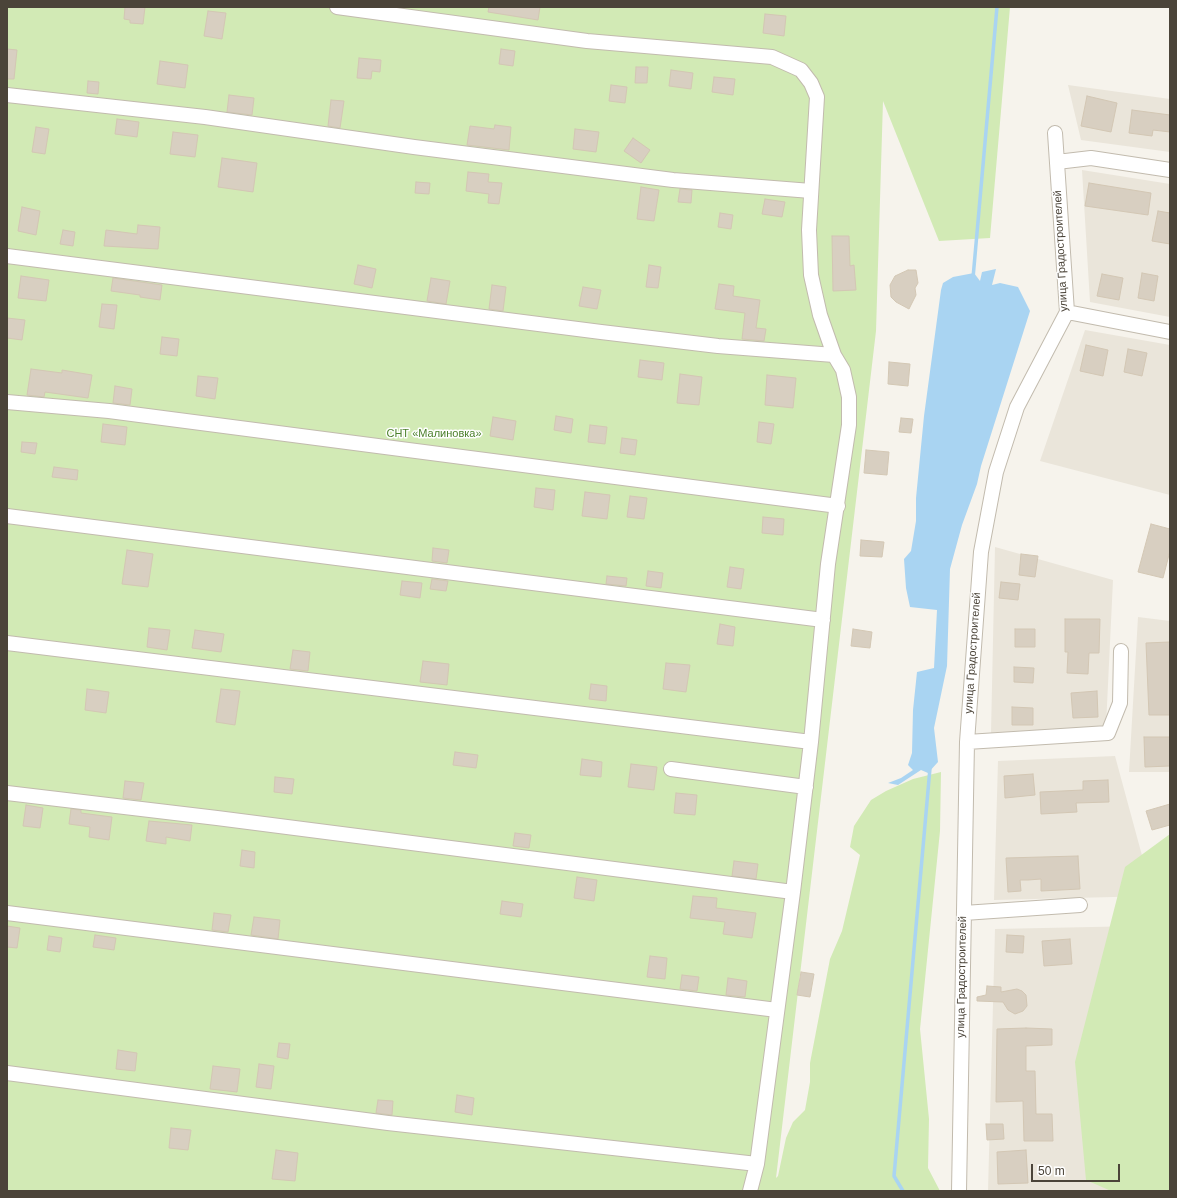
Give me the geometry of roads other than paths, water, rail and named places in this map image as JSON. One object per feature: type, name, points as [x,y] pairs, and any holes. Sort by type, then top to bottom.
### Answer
[{"type":"street","points":[[337,7],[587,41],[772,57],[801,70],[811,83],[817,97],[809,230],[812,275],[820,315],[834,355],[843,370],[849,397],[849,425],[838,506],[828,564],[812,742],[793,892],[757,1164],[750,1191]]},
{"type":"street","points":[[7,94],[205,117],[414,147],[672,180],[811,190]]},
{"type":"street","name":"улица Градостроителей","points":[[959,1191],[966,742],[981,552],[996,472],[1017,407],[1067,312],[1055,133]]},
{"type":"street","points":[[1057,162],[1091,158],[1170,170]]},
{"type":"street","points":[[7,256],[624,335],[718,346],[834,355]]},
{"type":"street","points":[[1067,312],[1170,332]]},
{"type":"street","points":[[7,402],[109,411],[838,506]]},
{"type":"street","points":[[7,516],[823,620]]},
{"type":"street","points":[[7,643],[812,742]]},
{"type":"street","points":[[966,742],[1108,733],[1120,703],[1121,651]]},
{"type":"street","points":[[672,769],[806,787]]},
{"type":"street","points":[[7,793],[217,818],[793,892]]},
{"type":"street","points":[[964,913],[1080,905]]},
{"type":"street","points":[[7,913],[777,1010]]},
{"type":"street","points":[[7,1073],[388,1123],[757,1164]]},
{"type":"water","points":[[996,269],[992,285],[1000,283],[1018,287],[1030,311],[981,466],[977,484],[962,525],[950,569],[947,666],[934,728],[938,762],[928,773],[921,770],[898,785],[888,783],[901,778],[913,770],[908,765],[912,753],[913,710],[917,672],[934,668],[937,610],[910,607],[906,588],[904,559],[911,551],[916,521],[916,498],[924,416],[941,290],[943,283],[953,277],[974,273],[980,281],[982,272]]},
{"type":"waterway","points":[[973,278],[997,7]]},
{"type":"waterway","points":[[903,1191],[894,1176],[930,768]]},
{"type":"park label","name":"СНТ «Малиновка»","points":[[434,434]]}]
